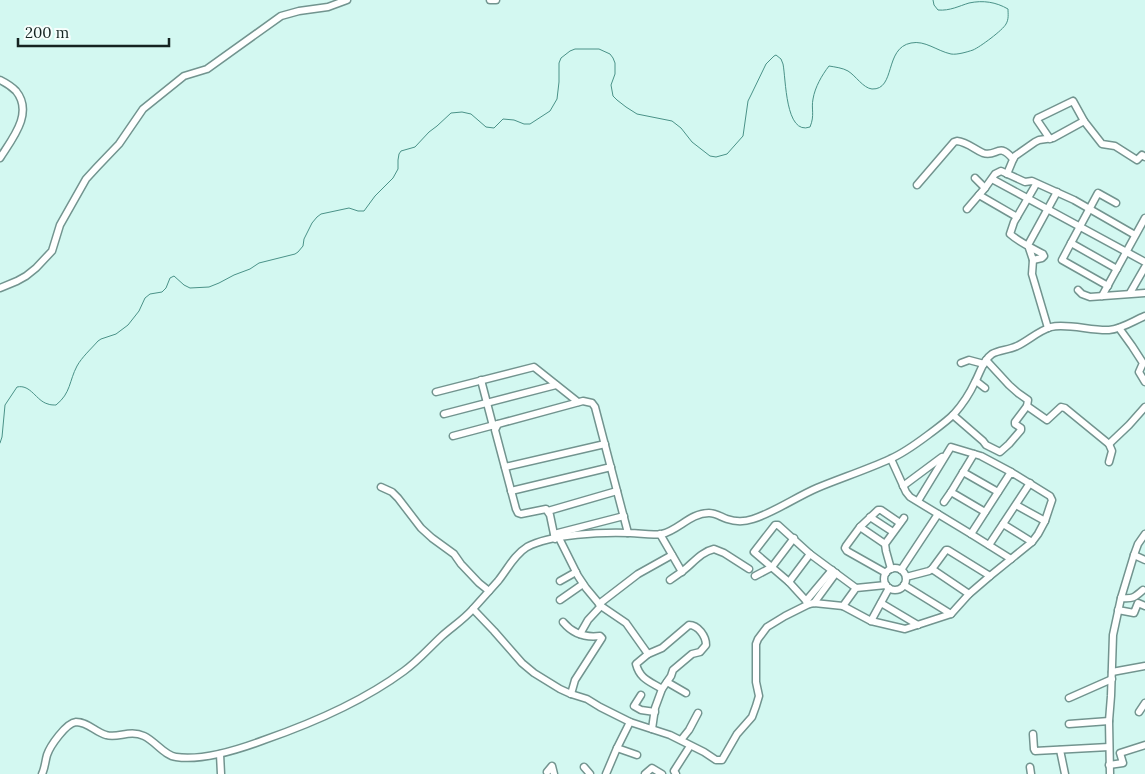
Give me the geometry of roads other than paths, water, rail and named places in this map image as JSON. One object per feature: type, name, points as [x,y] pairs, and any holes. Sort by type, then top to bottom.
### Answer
[{"type":"street","points":[[324,7],[338,0]]},
{"type":"street","points":[[0,288],[17,282],[26,276],[52,251],[60,225],[86,180],[119,144],[143,109],[184,76],[207,69],[280,16],[347,0]]},
{"type":"street","points":[[490,0],[496,0]]},
{"type":"street","points":[[0,80],[11,86],[22,100],[24,107],[23,116],[16,132],[0,158]]},
{"type":"street","points":[[1050,139],[1037,120],[1038,118],[1073,100],[1084,121],[1102,144],[1115,146],[1137,160],[1144,154]]},
{"type":"street","points":[[1007,174],[1013,159],[1035,142],[1050,139],[1084,121]]},
{"type":"street","points":[[916,185],[956,141],[967,144],[986,154],[1003,150],[1013,159]]},
{"type":"street","points":[[967,209],[986,188],[995,174],[999,172],[1025,182],[1032,181],[1057,192],[1135,235]]},
{"type":"street","points":[[975,178],[986,188]]},
{"type":"street","points":[[992,179],[1145,262]]},
{"type":"street","points":[[1032,260],[1044,256],[1010,234],[1017,217],[1035,186]]},
{"type":"street","points":[[1048,328],[1032,274],[1032,260],[1028,245],[1057,192]]},
{"type":"street","points":[[1108,286],[1062,260],[1098,192],[1116,203]]},
{"type":"street","points":[[979,195],[1017,217]]},
{"type":"street","points":[[1102,296],[1145,218]]},
{"type":"street","points":[[1071,243],[1117,269]]},
{"type":"street","points":[[1130,293],[1142,278],[1145,267]]},
{"type":"street","points":[[1078,290],[1086,296],[1145,293]]},
{"type":"street","points":[[556,537],[593,532],[660,534],[680,527],[696,516],[708,513],[735,521],[752,519],[817,488],[891,459],[907,450],[953,415],[968,395],[985,362],[994,353],[1015,347],[1048,328],[1058,326],[1106,330],[1119,328],[1145,316]]},
{"type":"street","points":[[1119,328],[1143,363],[1139,372],[1145,382]]},
{"type":"street","points":[[953,415],[984,441],[985,444],[1000,452],[1022,429],[1015,422],[1027,406],[1028,401],[985,362],[969,360],[961,363]]},
{"type":"street","points":[[436,392],[534,367],[578,402]]},
{"type":"street","points":[[481,380],[486,403],[496,425],[495,430],[518,513],[526,514],[541,509],[548,511],[617,491]]},
{"type":"street","points":[[976,381],[985,388]]},
{"type":"street","points":[[444,414],[556,385]]},
{"type":"street","points":[[453,436],[578,402],[583,401],[592,404],[595,407],[628,533]]},
{"type":"street","points":[[1027,406],[1047,420],[1063,407],[1109,444],[1112,451],[1109,462]]},
{"type":"street","points":[[1109,444],[1145,407]]},
{"type":"street","points":[[505,467],[605,444]]},
{"type":"street","points":[[901,570],[906,577],[906,581],[898,590],[888,586],[856,588],[810,554],[794,538],[776,525],[755,551],[755,554],[772,567],[810,603],[843,606],[871,622],[905,629],[951,614],[969,594],[1032,542],[1045,521],[1052,500],[1050,496],[981,456],[951,447],[918,501]]},
{"type":"street","points":[[944,502],[974,454]]},
{"type":"street","points":[[903,486],[945,455]]},
{"type":"street","points":[[891,459],[906,492],[910,496],[1011,559]]},
{"type":"street","points":[[511,490],[611,467]]},
{"type":"street","points":[[963,472],[998,492]]},
{"type":"street","points":[[971,534],[1011,472]]},
{"type":"street","points":[[988,545],[1030,484]]},
{"type":"street","points":[[381,487],[392,492],[421,528],[432,538],[446,546],[479,583],[489,591]]},
{"type":"street","points":[[951,492],[985,512]]},
{"type":"street","points":[[1016,504],[1045,521]]},
{"type":"street","points":[[871,622],[888,586],[885,579],[889,571],[885,544],[902,520],[878,510],[860,528],[846,546],[846,550],[889,571],[901,570]]},
{"type":"street","points":[[548,511],[556,537],[583,584],[600,605],[626,623],[648,654]]},
{"type":"street","points":[[901,570],[938,514]]},
{"type":"street","points":[[42,774],[47,755],[54,743],[69,725],[76,722],[92,726],[109,736],[136,733],[156,743],[173,757],[189,758],[220,754],[263,741],[345,708],[406,670],[473,609],[525,548],[624,516]]},
{"type":"street","points":[[870,517],[893,532]]},
{"type":"street","points":[[1003,524],[1032,542]]},
{"type":"street","points":[[860,528],[885,544]]},
{"type":"street","points":[[660,534],[682,572]]},
{"type":"street","points":[[1110,774],[1109,721],[1113,635],[1121,598],[1134,555],[1138,544],[1145,534]]},
{"type":"street","points":[[755,576],[772,567],[794,538]]},
{"type":"street","points":[[670,580],[704,553],[714,549],[749,569]]},
{"type":"street","points":[[906,577],[932,570],[944,550],[948,550],[990,576]]},
{"type":"street","points":[[788,582],[810,554]]},
{"type":"street","points":[[580,634],[600,605],[638,574],[672,555]]},
{"type":"street","points":[[1134,555],[1145,560]]},
{"type":"street","points":[[932,570],[969,594]]},
{"type":"street","points":[[473,609],[522,663],[534,673],[570,694],[587,699],[630,722],[681,740],[720,761],[737,734],[752,717],[756,706],[759,696],[756,682],[756,644],[758,639],[767,628],[810,603],[834,571]]},
{"type":"street","points":[[560,581],[576,572]]},
{"type":"street","points":[[560,600],[583,584]]},
{"type":"street","points":[[904,585],[951,614]]},
{"type":"street","points":[[843,606],[856,588]]},
{"type":"street","points":[[1121,598],[1134,598],[1143,590]]},
{"type":"street","points":[[882,602],[918,625]]},
{"type":"street","points":[[1118,610],[1134,614],[1138,603],[1145,606]]},
{"type":"street","points":[[563,622],[572,631],[589,637],[600,636],[602,638],[575,680],[570,694]]},
{"type":"street","points":[[652,729],[655,708],[662,689],[673,670],[692,654],[700,652],[705,646],[705,638],[693,625],[689,625],[662,648],[648,654],[636,664],[638,672],[646,680],[662,689]]},
{"type":"street","points":[[1070,698],[1112,675],[1145,666]]},
{"type":"street","points":[[667,682],[686,693]]},
{"type":"street","points":[[641,695],[634,706],[641,710],[655,712]]},
{"type":"street","points":[[1139,712],[1145,704]]},
{"type":"street","points":[[681,740],[690,730],[698,713]]},
{"type":"street","points":[[1069,724],[1109,721]]},
{"type":"street","points":[[607,774],[630,722]]},
{"type":"street","points":[[1033,734],[1035,751],[1109,747]]},
{"type":"street","points":[[1109,765],[1123,763],[1120,753],[1145,745]]},
{"type":"street","points":[[676,774],[674,770],[690,746]]},
{"type":"street","points":[[617,748],[637,756]]},
{"type":"street","points":[[1060,750],[1065,774]]},
{"type":"street","points":[[220,754],[221,774]]},
{"type":"street","points":[[584,768],[590,774]]},
{"type":"street","points":[[646,774],[652,768],[662,774]]},
{"type":"waterway","points":[[0,443],[5,405],[17,387],[26,388],[40,400],[50,405],[56,405],[69,387],[74,371],[81,359],[98,341],[116,334],[128,325],[139,311],[145,298],[150,294],[162,292],[170,278],[174,276],[190,288],[209,287],[250,269],[259,263],[295,254],[303,246],[304,239],[312,223],[321,214],[349,208],[364,211],[375,196],[393,178],[398,169],[401,151],[415,147],[451,113],[462,112],[471,114],[486,127],[494,128],[503,119],[530,124],[550,111],[557,99],[559,63],[561,58],[570,51],[575,49],[599,49],[610,54],[615,63],[615,74],[611,85],[613,96],[617,100],[637,114],[672,121],[681,128],[692,142],[710,156],[716,157],[727,154],[743,136],[748,101],[766,64],[776,55],[783,64],[791,115],[796,123],[802,127],[810,127],[815,90],[829,66],[848,71],[869,88],[879,88],[888,76],[897,52],[903,46],[916,42],[926,44],[946,53],[956,54],[965,52],[973,50],[991,38],[1004,27],[1008,20],[1008,9],[994,3],[974,2],[950,9],[938,10],[933,0]]}]
